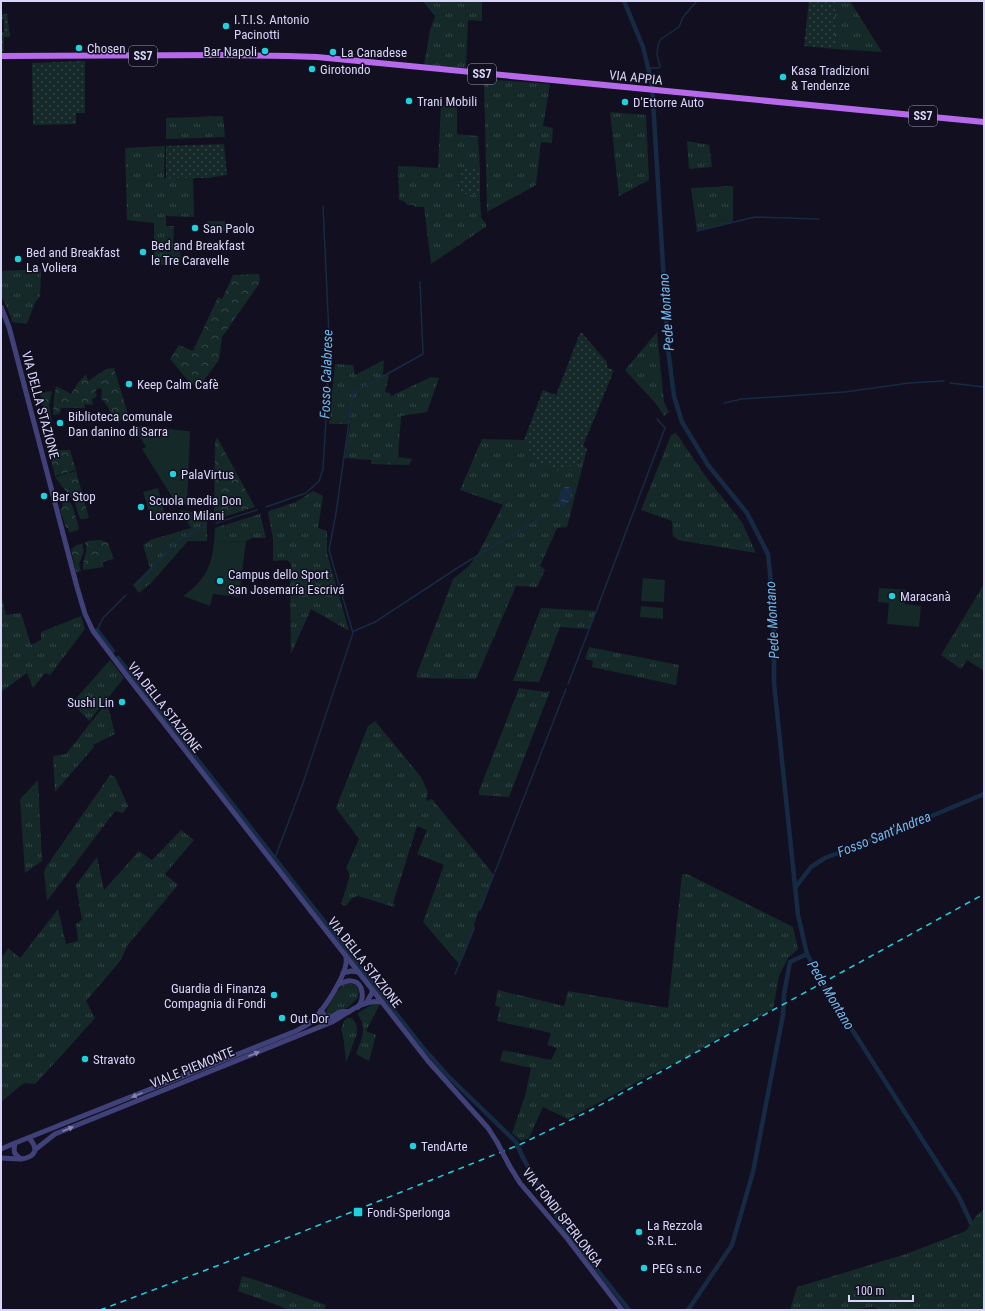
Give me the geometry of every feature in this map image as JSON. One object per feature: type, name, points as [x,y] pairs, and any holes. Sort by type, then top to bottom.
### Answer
[{"type":"main road","name":"VIA APPIA","points":[[1,56],[317,57],[984,122]]},
{"type":"street","name":"VIA DELLA STAZIONE","points":[[1,307],[9,327],[77,587],[85,614],[93,631],[428,1061]]},
{"type":"street","name":"VIALE PIEMONTE","points":[[1,1149],[296,1031],[312,1022],[338,985],[346,965],[346,956]]},
{"type":"street","points":[[343,973],[352,971],[359,973]]},
{"type":"street","points":[[338,985],[346,980],[354,981],[359,984],[363,993],[358,1007]]},
{"type":"street","points":[[366,1002],[372,993],[372,990]]},
{"type":"street","name":"VIALE PIEMONTE","points":[[21,1159],[28,1158],[47,1139],[55,1134],[332,1022],[366,1002]]},
{"type":"street","points":[[366,1002],[382,1002]]},
{"type":"street","points":[[321,1010],[328,1018],[332,1017],[338,1012],[349,1012]]},
{"type":"street","name":"VIA FONDI SPERLONGA","points":[[428,1061],[488,1128],[520,1183],[570,1242],[622,1310]]},
{"type":"street","points":[[29,1138],[35,1145],[36,1149]]},
{"type":"street","points":[[15,1144],[13,1150],[15,1155],[21,1159]]},
{"type":"street","points":[[1,1158],[21,1159]]},
{"type":"green space","points":[[423,1],[482,1],[482,21],[468,20],[466,68],[424,65],[430,30],[435,16]]},
{"type":"green space","points":[[809,1],[835,1],[835,49],[804,46]]},
{"type":"green space","points":[[835,1],[850,1],[882,52],[835,49]]},
{"type":"green space","points":[[1,14],[7,14],[10,37],[4,37],[3,52],[1,52],[1,32],[4,32],[4,19],[1,19]]},
{"type":"green space","points":[[85,61],[85,113],[76,113],[76,124],[33,125],[32,63]]},
{"type":"green space","points":[[484,79],[550,84],[543,126],[553,128],[552,143],[541,142],[536,185],[487,212]]},
{"type":"green space","points":[[441,105],[457,106],[457,134],[478,136],[480,169],[459,169],[461,194],[480,195],[481,217],[487,226],[431,264],[424,207],[407,205],[404,201],[399,200],[398,166],[438,168]]},
{"type":"green space","points":[[610,112],[646,115],[649,180],[619,196]]},
{"type":"green space","points":[[223,116],[225,137],[166,139],[166,118]]},
{"type":"green space","points":[[687,141],[709,145],[712,167],[689,169]]},
{"type":"green space","points":[[224,144],[227,175],[207,178],[166,178],[166,146]]},
{"type":"green space","points":[[165,146],[164,178],[193,177],[194,217],[166,216],[166,226],[174,226],[173,245],[181,245],[180,264],[154,265],[154,223],[127,220],[125,148]]},
{"type":"green space","points":[[459,169],[480,169],[480,195],[461,194]]},
{"type":"green space","points":[[733,186],[733,222],[697,231],[691,188]]},
{"type":"green space","points":[[207,221],[225,221],[225,231],[207,231]]},
{"type":"green space","points":[[41,269],[40,296],[35,303],[28,321],[26,324],[12,322],[1,295],[1,271]]},
{"type":"green space","points":[[259,274],[259,284],[222,337],[219,360],[202,383],[197,386],[190,383],[170,359],[179,345],[193,351],[218,297],[222,299],[233,275]]},
{"type":"green space","points":[[657,332],[664,402],[669,412],[664,416],[657,405],[625,370]]},
{"type":"green space","points":[[580,333],[582,333],[607,362],[608,368],[614,370],[583,446],[587,449],[584,461],[558,470],[545,465],[535,458],[524,440],[543,390],[556,395]]},
{"type":"green space","points":[[384,360],[383,374],[389,375],[385,392],[390,393],[391,396],[431,377],[439,378],[427,412],[401,416],[398,457],[412,459],[409,465],[371,464],[371,460],[344,458],[350,424],[329,424],[335,364],[353,365],[355,375]]},
{"type":"green space","points":[[114,368],[130,421],[113,420],[108,407],[101,398],[102,389],[99,388],[95,393],[97,395],[96,397],[92,399],[93,405],[84,404],[85,408],[61,408],[60,414],[53,415],[56,386],[71,394],[86,374],[88,381],[106,369]]},
{"type":"green space","points":[[52,391],[49,406],[52,421],[51,425],[46,420],[40,393]]},
{"type":"green space","name":"PalaVirtus","points":[[136,426],[189,431],[187,504],[177,505],[142,449],[146,447],[135,429]]},
{"type":"green space","points":[[676,433],[706,477],[742,522],[756,553],[678,540],[673,536],[672,521],[641,510],[671,435]]},
{"type":"green space","points":[[217,438],[255,507],[214,520],[215,442]]},
{"type":"green space","points":[[482,439],[524,440],[535,458],[580,463],[584,461],[567,527],[557,528],[540,566],[545,570],[537,587],[516,586],[476,679],[418,678],[416,676],[453,579],[469,566],[479,552],[503,505],[460,490]]},
{"type":"green space","points":[[54,447],[58,450],[70,450],[76,470],[55,476],[49,451]]},
{"type":"green space","points":[[76,471],[89,518],[80,519],[75,503],[55,477]]},
{"type":"green space","points":[[158,488],[165,515],[151,519],[143,492]]},
{"type":"green space","points":[[313,491],[323,496],[318,528],[327,531],[327,553],[349,631],[311,609],[291,654],[291,564],[287,560],[273,561],[273,539],[268,513],[269,511],[296,502]]},
{"type":"green space","points":[[61,493],[72,505],[79,528],[78,530],[69,533],[60,510],[63,507]]},
{"type":"green space","points":[[180,510],[207,514],[207,541],[188,541],[152,582],[139,593],[133,585],[150,568],[143,545],[150,540],[191,528]]},
{"type":"green space","points":[[260,514],[266,538],[253,538],[246,541],[214,542],[215,528]]},
{"type":"green space","points":[[101,540],[108,543],[114,559],[102,562],[104,567],[83,570],[83,562],[86,553],[85,542]]},
{"type":"green space","name":"Campus dello Sport San Josemaría Escrivá","points":[[246,541],[239,597],[213,594],[210,606],[183,596],[202,579],[206,573],[211,559],[214,542]]},
{"type":"green space","points":[[82,544],[84,551],[79,564],[81,571],[76,572],[71,549]]},
{"type":"green space","points":[[643,578],[665,580],[664,602],[641,601]]},
{"type":"green space","points":[[984,584],[984,671],[967,660],[961,669],[941,655]]},
{"type":"green space","points":[[879,588],[906,590],[905,604],[921,606],[919,627],[887,624],[889,603],[878,602]]},
{"type":"green space","points":[[1,593],[6,615],[21,613],[31,645],[41,640],[41,632],[81,616],[85,629],[50,675],[45,673],[33,688],[27,673],[1,692]]},
{"type":"green space","points":[[641,606],[663,608],[663,619],[640,617]]},
{"type":"green space","points":[[541,608],[596,611],[589,629],[560,627],[539,682],[513,681]]},
{"type":"green space","points":[[589,647],[679,665],[676,685],[592,667],[593,661],[585,659]]},
{"type":"green space","points":[[110,660],[124,678],[89,721],[72,703]]},
{"type":"green space","points":[[519,688],[545,692],[550,691],[509,797],[479,795],[479,791]]},
{"type":"green space","points":[[107,702],[115,734],[93,745],[94,747],[55,792],[53,756],[66,754]]},
{"type":"green space","points":[[375,721],[421,777],[428,792],[426,801],[432,799],[494,875],[481,910],[479,910],[474,925],[475,928],[460,965],[423,922],[444,865],[417,854],[427,830],[417,826],[393,903],[395,905],[394,907],[358,896],[352,898],[346,906],[341,904],[350,875],[346,868],[359,839],[336,808],[368,726]]},
{"type":"green space","points":[[110,775],[115,777],[128,806],[123,813],[115,811],[47,901],[44,872],[46,867]]},
{"type":"green space","points":[[38,780],[42,861],[25,873],[20,799]]},
{"type":"green space","points":[[181,830],[194,840],[165,874],[178,885],[127,946],[121,960],[86,1001],[95,1018],[35,1084],[24,1083],[1,1102],[1,959],[8,948],[20,958],[58,909],[66,944],[78,941],[76,924],[82,920],[76,885],[97,857],[104,890],[139,851],[152,860]]},
{"type":"green space","points":[[682,874],[687,874],[793,927],[798,949],[788,958],[779,976],[773,1009],[682,1060],[656,1072],[568,1119],[543,1107],[529,1138],[521,1141],[512,1133],[525,1096],[531,1068],[500,1061],[503,1050],[551,1060],[557,1048],[547,1045],[551,1033],[497,1021],[500,1007],[495,1006],[498,990],[564,1006],[568,991],[668,1008]]},
{"type":"green space","points":[[347,983],[356,985],[359,991],[358,998],[347,1008],[340,1009],[331,1016],[328,1016],[326,1013],[331,1001],[337,992]]},
{"type":"green space","points":[[374,1003],[380,1004],[366,1031],[376,1035],[369,1061],[356,1054],[363,1034],[363,1025],[358,1013]]},
{"type":"green space","points":[[347,1018],[352,1018],[355,1022],[357,1033],[346,1063],[344,1041],[341,1029]]},
{"type":"green space","points":[[984,1209],[984,1310],[881,1310],[873,1307],[849,1310],[790,1310],[797,1287],[906,1254],[966,1231],[976,1216]]},
{"type":"green space","points":[[242,1276],[326,1305],[324,1310],[290,1310],[238,1291]]},
{"type":"water","points":[[564,487],[570,487],[573,490],[569,501],[564,507],[558,502],[560,493]]},
{"type":"waterway","points":[[424,1],[435,14]]},
{"type":"waterway","name":"Pede Montano","points":[[624,1],[643,47],[652,84],[668,349],[674,396],[682,422],[708,465],[747,513],[768,554],[774,613],[774,683],[798,915],[807,954],[821,981],[959,1197],[971,1223]]},
{"type":"waterway","points":[[648,68],[659,68],[660,66],[657,55],[658,45],[661,39],[679,27],[683,17],[697,1]]},
{"type":"waterway","name":"Fosso Calabrese","points":[[266,507],[306,493],[319,481],[323,469],[329,335],[323,206]]},
{"type":"waterway","points":[[697,231],[755,217],[819,219]]},
{"type":"waterway","points":[[275,858],[303,783],[353,633],[329,550],[336,513],[353,393],[423,354],[420,282]]},
{"type":"waterway","points":[[724,403],[742,399],[845,392],[909,383],[944,381]]},
{"type":"waterway","points":[[950,383],[984,387]]},
{"type":"waterway","points":[[568,684],[665,428],[657,419]]},
{"type":"waterway","name":"Fosso Calabrese","points":[[216,523],[257,510]]},
{"type":"waterway","points":[[354,631],[375,622],[462,565],[540,518]]},
{"type":"waterway","name":"Fosso Calabrese","points":[[135,586],[179,539],[193,533],[197,529],[206,526]]},
{"type":"waterway","name":"Fosso Calabrese","points":[[97,630],[103,618],[126,595]]},
{"type":"waterway","points":[[97,630],[113,651]]},
{"type":"waterway","points":[[118,658],[423,1048],[448,1076],[516,1142],[523,1158],[566,1231],[629,1310]]},
{"type":"waterway","points":[[495,872],[566,689]]},
{"type":"waterway","name":"Fosso Sant'Andrea","points":[[795,888],[811,867],[825,858],[984,794]]},
{"type":"waterway","points":[[480,910],[494,874]]},
{"type":"waterway","points":[[455,974],[474,928]]},
{"type":"waterway","points":[[688,1310],[732,1245],[753,1172],[783,1015],[784,994],[790,962],[807,954]]},
{"type":"railway","points":[[100,1310],[222,1264],[521,1144],[593,1109],[984,894]]},
{"type":"place","name":"I.T.I.S. Antonio Pacinotti","points":[[226,26]]},
{"type":"place","name":"Chosen","points":[[79,48]]},
{"type":"place","name":"Bar Napoli","points":[[265,51]]},
{"type":"place","name":"La Canadese","points":[[333,52]]},
{"type":"place","name":"Girotondo","points":[[312,69]]},
{"type":"place","name":"Kasa Tradizioni & Tendenze","points":[[783,77]]},
{"type":"place","name":"Trani Mobili","points":[[409,101]]},
{"type":"place","name":"D'Ettorre Auto","points":[[625,102]]},
{"type":"place","name":"San Paolo","points":[[195,228]]},
{"type":"place","name":"Bed and Breakfast le Tre Caravelle","points":[[143,252]]},
{"type":"place","name":"Bed and Breakfast La Voliera","points":[[18,259]]},
{"type":"place","name":"Keep Calm Cafè","points":[[129,384]]},
{"type":"place","name":"Biblioteca comunale Dan danino di Sarra","points":[[60,423]]},
{"type":"place","name":"PalaVirtus","points":[[173,474]]},
{"type":"place","name":"Bar Stop","points":[[44,496]]},
{"type":"place","name":"Scuola media Don Lorenzo Milani","points":[[141,507]]},
{"type":"place","name":"Campus dello Sport San Josemaría Escrivá","points":[[220,581]]},
{"type":"place","name":"Maracanà","points":[[892,596]]},
{"type":"place","name":"Sushi Lin","points":[[122,702]]},
{"type":"place","name":"Guardia di Finanza Compagnia di Fondi","points":[[274,995]]},
{"type":"place","name":"Out Dor","points":[[282,1018]]},
{"type":"place","name":"Stravato","points":[[85,1059]]},
{"type":"place","name":"TendArte","points":[[413,1146]]},
{"type":"place","name":"Fondi-Sperlonga","points":[[358,1212]]},
{"type":"place","name":"La Rezzola S.R.L.","points":[[639,1232]]},
{"type":"place","name":"PEG s.n.c","points":[[644,1268]]}]
